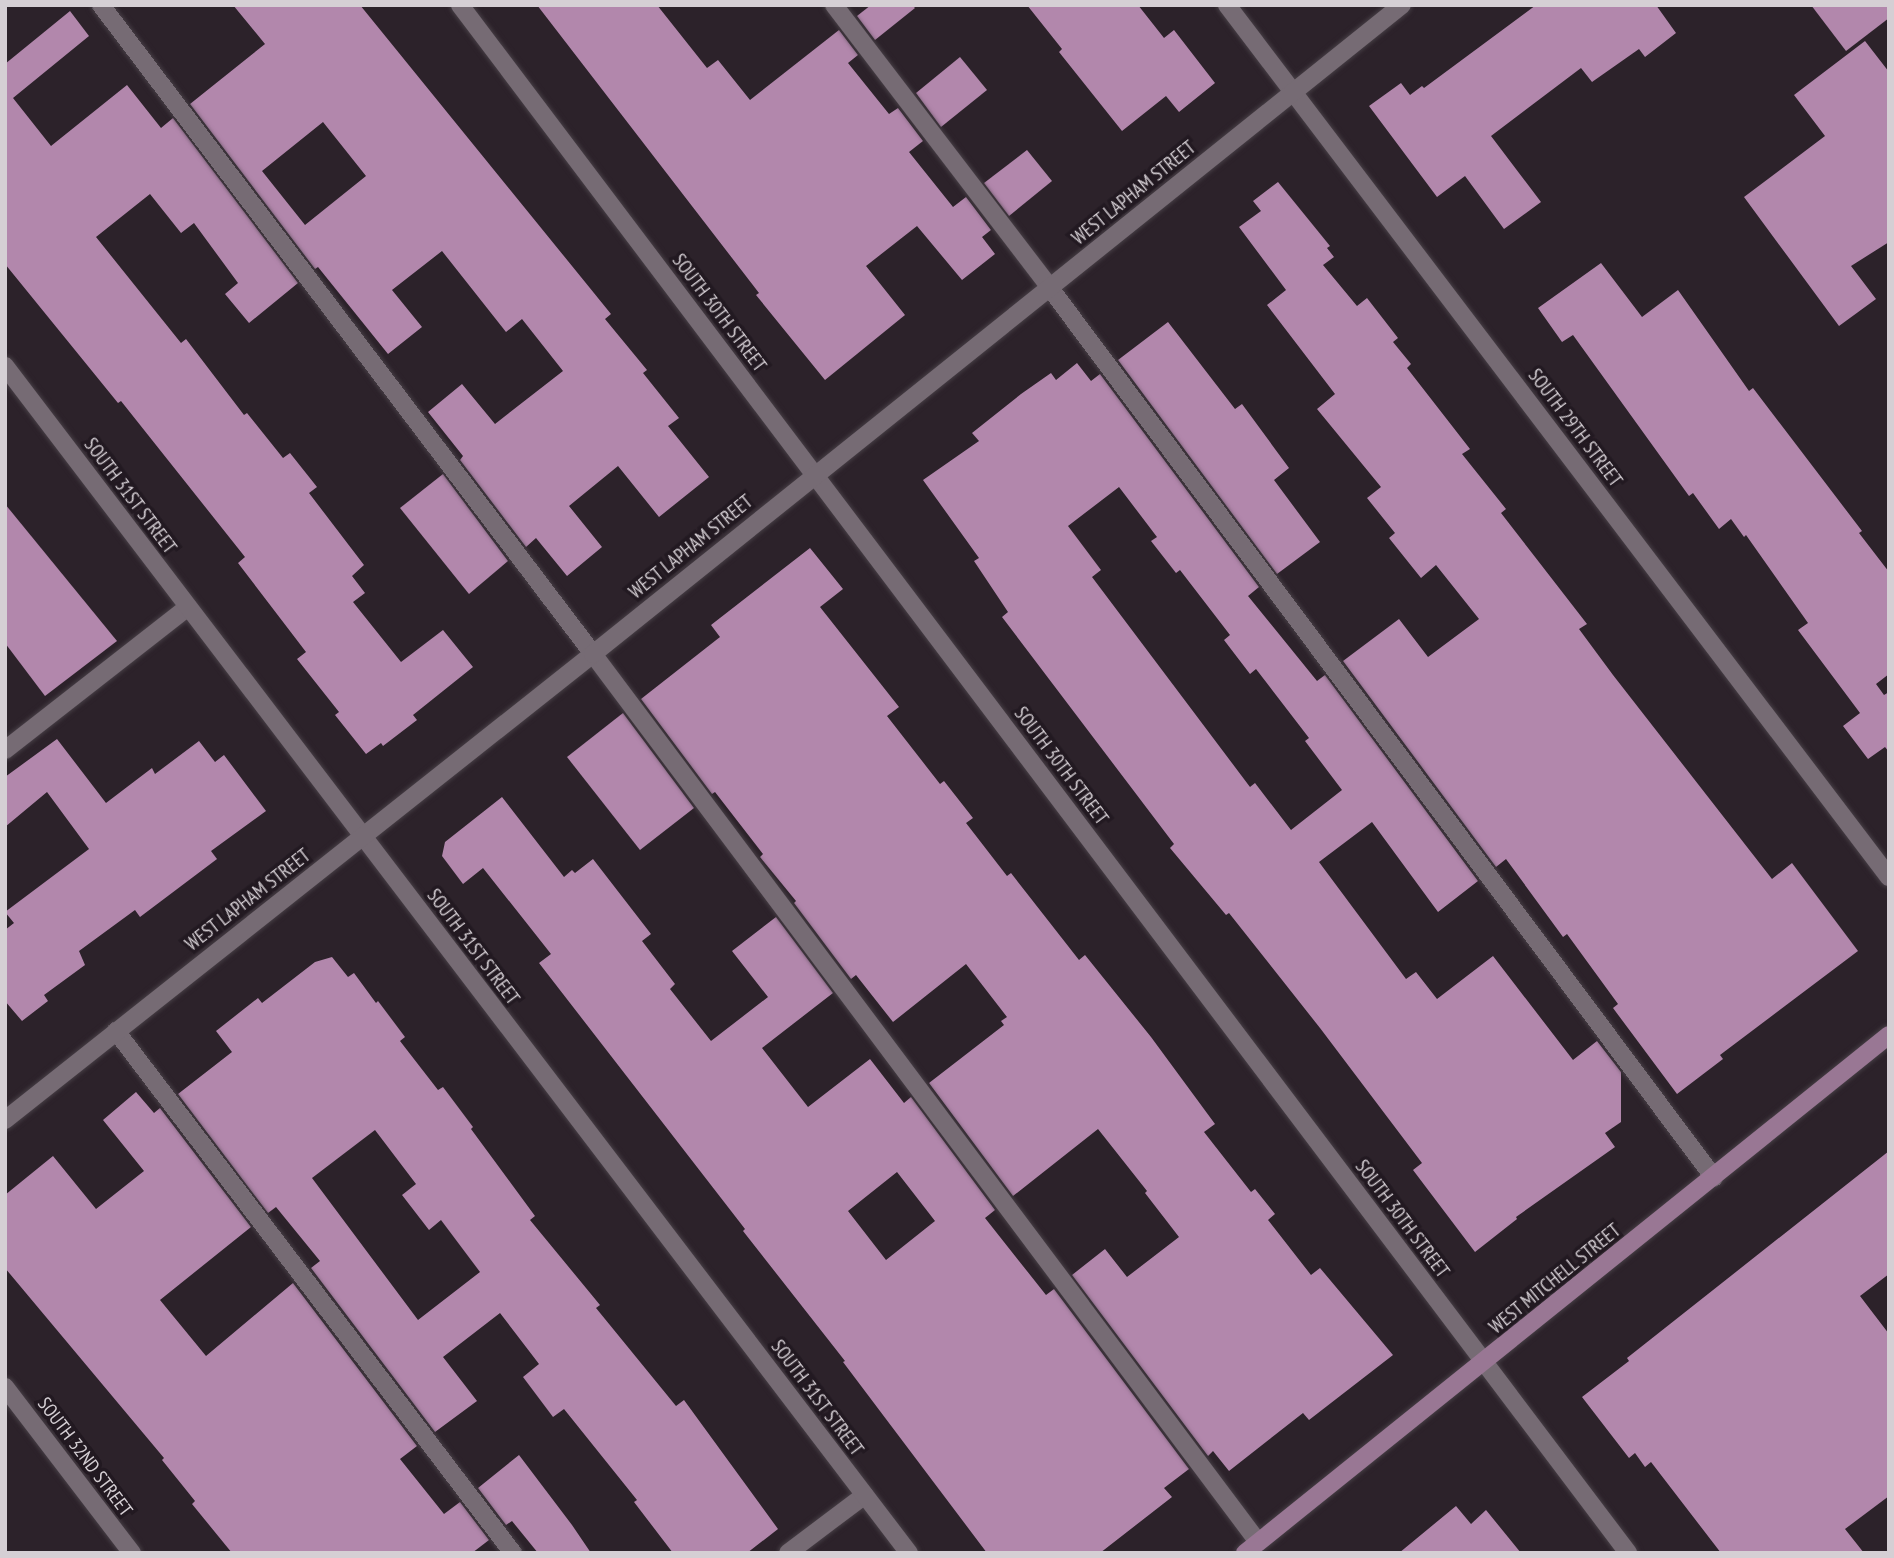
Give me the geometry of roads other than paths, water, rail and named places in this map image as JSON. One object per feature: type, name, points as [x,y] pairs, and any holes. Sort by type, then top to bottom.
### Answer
[{"type":"street","points":[[100,5],[593,654],[1252,1548]]},
{"type":"street","name":"SOUTH 30TH STREET","points":[[460,5],[1628,1553]]},
{"type":"street","points":[[834,5],[1049,288],[1714,1178]]},
{"type":"street","name":"SOUTH 29TH STREET","points":[[1227,5],[1889,877]]},
{"type":"street","name":"WEST LAPHAM STREET","points":[[5,1120],[593,654],[1402,5]]},
{"type":"street","name":"SOUTH 31ST STREET","points":[[5,366],[909,1553]]},
{"type":"street","points":[[5,750],[188,607]]},
{"type":"street","points":[[116,1031],[513,1553]]},
{"type":"street","name":"WEST MITCHELL STREET","points":[[1252,1548],[1889,1035]]},
{"type":"street","name":"SOUTH 32ND STREET","points":[[5,1387],[132,1553]]},
{"type":"street","points":[[788,1553],[865,1495]]}]
